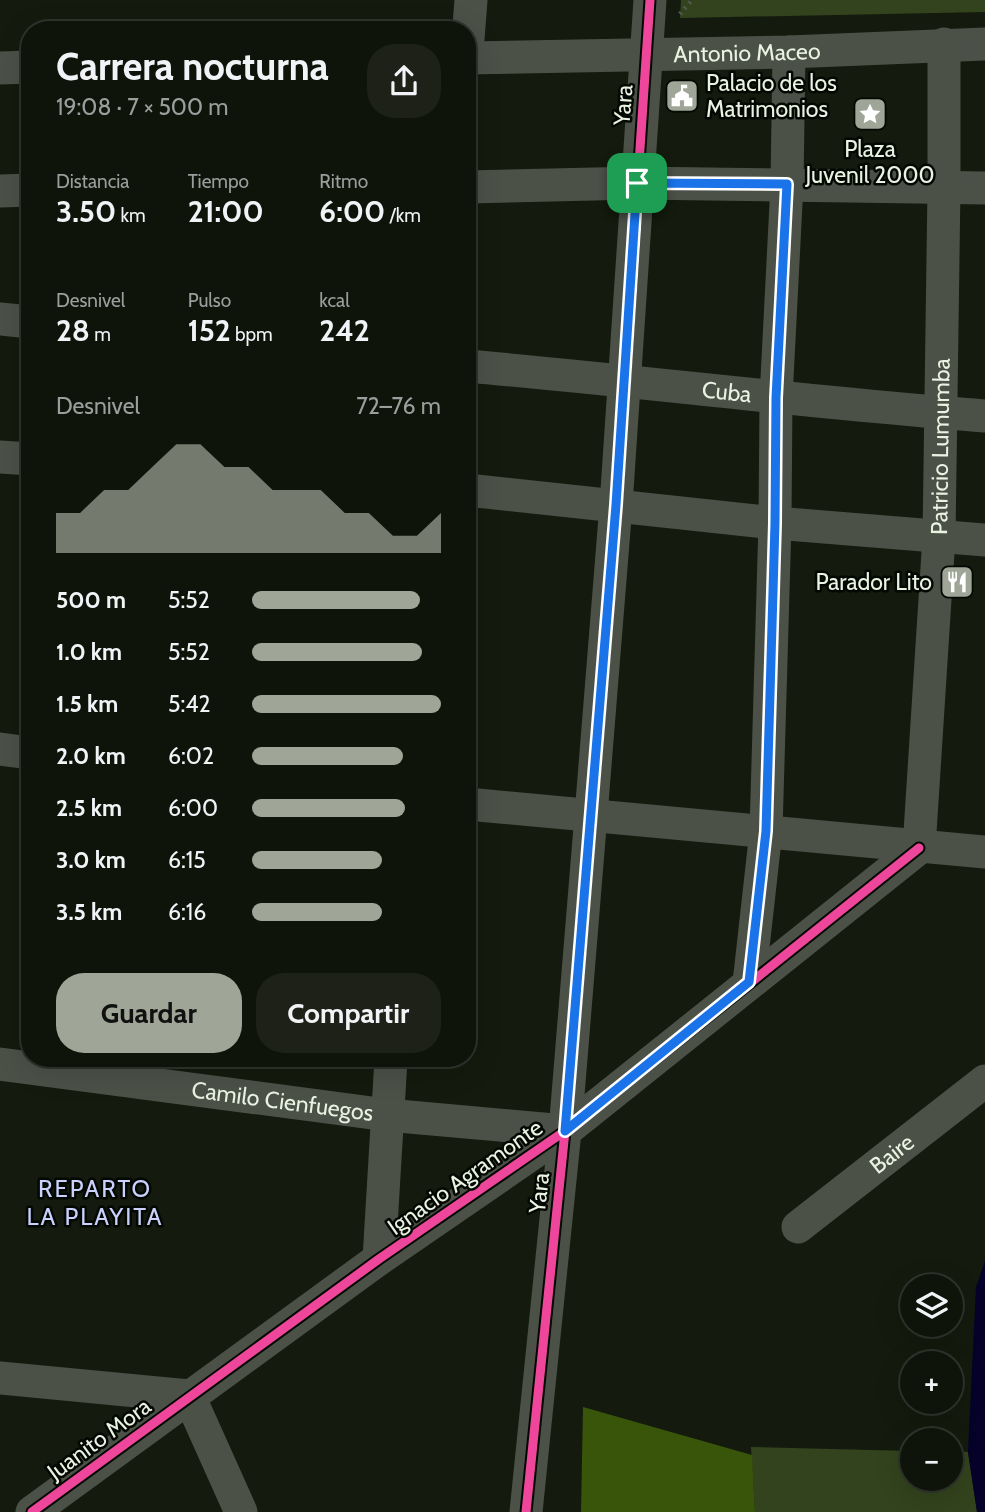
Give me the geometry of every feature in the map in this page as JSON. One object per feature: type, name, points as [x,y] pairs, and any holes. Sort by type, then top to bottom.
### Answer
[{"type":"street","points":[[469,21],[471,0]]},
{"type":"street","name":"Yara","points":[[526,1512],[565,1131],[591,815],[616,505],[622,380],[650,0]]},
{"type":"street","name":"Patricio Lumumba","points":[[919,848],[939,537],[944,44]]},
{"type":"street","name":"Antonio Maceo","points":[[476,58],[789,52],[985,44]]},
{"type":"street","points":[[749,982],[766,831],[776,398],[787,184],[789,52]]},
{"type":"street","points":[[0,68],[21,67]]},
{"type":"street","points":[[476,187],[637,183],[985,188]]},
{"type":"street","points":[[0,191],[21,190]]},
{"type":"street","points":[[0,319],[21,321]]},
{"type":"street","name":"Cuba","points":[[476,367],[776,398],[985,416]]},
{"type":"street","points":[[0,457],[21,458]]},
{"type":"street","points":[[476,491],[775,523],[985,540]]},
{"type":"street","points":[[0,749],[21,752]]},
{"type":"street","points":[[476,805],[919,848],[985,852]]},
{"type":"street","name":"Ignacio Agramonte","points":[[189,1396],[379,1259],[565,1131],[919,848]]},
{"type":"street","name":"Camilo Cienfuegos","points":[[0,1064],[21,1067]]},
{"type":"street","name":"Camilo Cienfuegos","points":[[23,1067],[387,1115],[565,1131]]},
{"type":"street","points":[[379,1259],[390,1067]]},
{"type":"street","name":"Baire","points":[[798,1227],[985,1081]]},
{"type":"street","points":[[0,1378],[189,1396],[241,1512]]},
{"type":"street","name":"Juanito Mora","points":[[32,1512],[189,1396]]},
{"type":"green space","points":[[681,0],[985,0],[985,12],[680,18]]},
{"type":"green space","points":[[583,1407],[752,1455],[755,1512],[581,1512]]},
{"type":"green space","points":[[751,1447],[900,1451],[900,1491],[963,1491],[963,1452],[968,1452],[977,1512],[755,1512]]},
{"type":"shaded area","points":[[985,1261],[985,1512],[977,1512],[968,1452],[976,1287]]},
{"type":"cycle path","points":[[526,1512],[565,1131],[591,815],[616,505],[650,0]]},
{"type":"cycle path","points":[[32,1512],[379,1259],[565,1131],[919,848]]},
{"type":"place","name":"Palacio de los Matrimonios","points":[[682,96]]},
{"type":"place","name":"Plaza Juvenil 2000","points":[[870,114]]},
{"type":"place","name":"Parador Lito","points":[[957,582]]},
{"type":"district","name":"REPARTO LA PLAYITA","points":[[95,1202]]},
{"type":"route","points":[[637,183],[787,184],[776,398],[766,831],[749,982],[565,1131],[616,505],[622,380],[637,183]]}]
